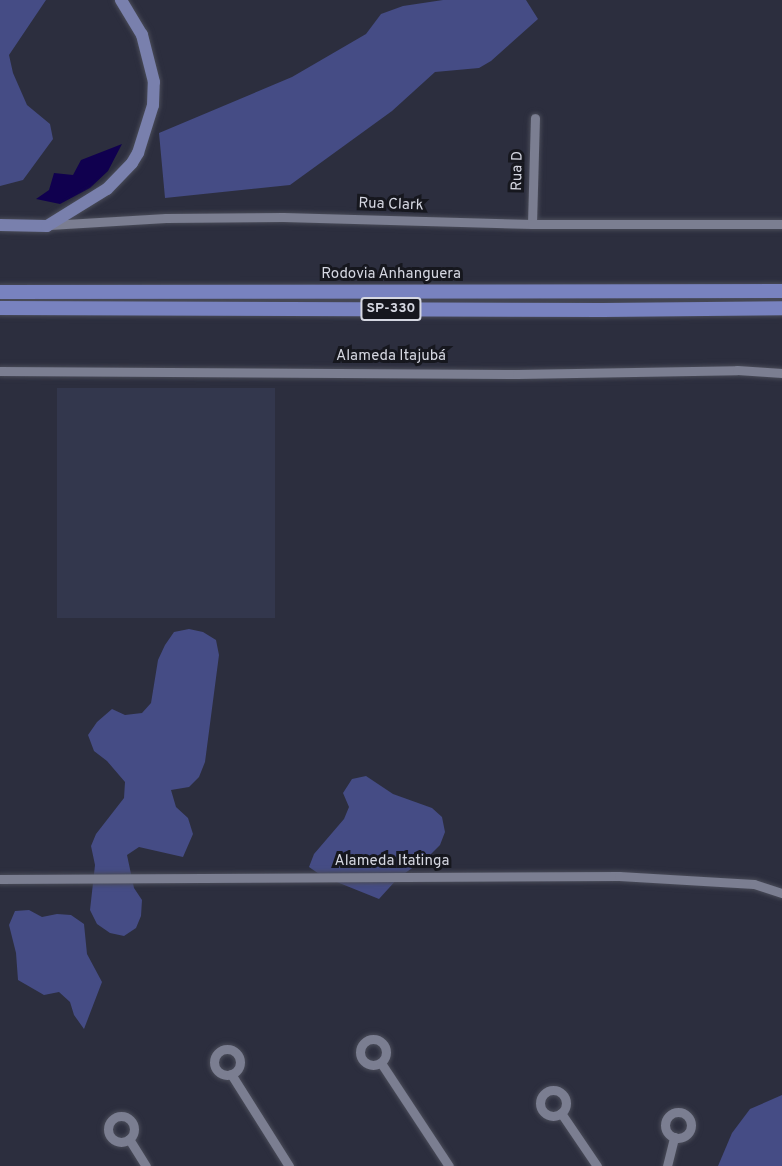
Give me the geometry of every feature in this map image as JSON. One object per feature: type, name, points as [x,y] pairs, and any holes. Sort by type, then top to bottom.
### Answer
[{"type":"highway","name":"Rodovia Anhanguera","points":[[0,292],[782,291]]},
{"type":"highway","name":"SP-330","points":[[0,308],[580,310],[782,308]]},
{"type":"main road","points":[[47,226],[91,201],[115,182],[132,163],[148,125],[154,82],[150,60],[142,35],[121,0]]},
{"type":"main road","name":"Rua Clark","points":[[0,225],[47,226]]},
{"type":"street","name":"Rua D","points":[[532,224],[535,118]]},
{"type":"street","name":"Rua Clark","points":[[47,226],[166,218],[283,217],[532,224],[782,224]]},
{"type":"street","name":"Alameda Itajubá","points":[[0,372],[517,374],[737,370],[782,373]]},
{"type":"street","name":"Alameda Itatinga","points":[[0,879],[619,876],[754,884],[782,892]]},
{"type":"street","points":[[381,1063],[449,1166]]},
{"type":"street","points":[[231,1074],[289,1166]]},
{"type":"street","points":[[561,1113],[597,1166]]},
{"type":"street","points":[[667,1166],[674,1137]]},
{"type":"street","points":[[129,1139],[146,1166]]},
{"type":"shaded area","points":[[0,0],[46,0],[9,55],[13,73],[27,105],[50,124],[53,139],[23,180],[0,186]]},
{"type":"shaded area","points":[[443,0],[526,0],[538,19],[491,61],[479,68],[435,72],[392,111],[290,185],[165,198],[159,133],[292,77],[366,34],[381,14],[403,6]]},
{"type":"shaded area","points":[[122,144],[108,171],[90,188],[60,204],[36,199],[49,190],[54,173],[73,175],[81,160]]},
{"type":"shaded area","points":[[57,388],[275,388],[275,618],[57,618]]},
{"type":"shaded area","points":[[189,629],[203,632],[216,640],[219,655],[205,762],[199,777],[189,787],[171,790],[176,807],[188,818],[193,834],[183,857],[139,847],[127,855],[134,888],[142,900],[141,916],[136,928],[124,936],[110,933],[97,924],[90,910],[95,865],[91,846],[96,834],[124,798],[125,782],[107,761],[94,751],[88,735],[97,722],[112,709],[125,715],[142,713],[151,703],[158,660],[165,645],[174,632]]},
{"type":"shaded area","points":[[366,776],[393,794],[432,808],[442,817],[445,832],[440,845],[428,857],[398,878],[379,899],[322,876],[309,867],[314,854],[344,819],[349,807],[343,793],[352,779]]},
{"type":"shaded area","points":[[29,910],[42,917],[57,914],[71,915],[84,924],[87,954],[102,982],[84,1029],[74,1015],[70,1002],[59,992],[44,995],[18,980],[16,953],[9,925],[15,911]]},
{"type":"shaded area","points":[[782,1095],[782,1166],[718,1166],[732,1133],[750,1109]]}]
